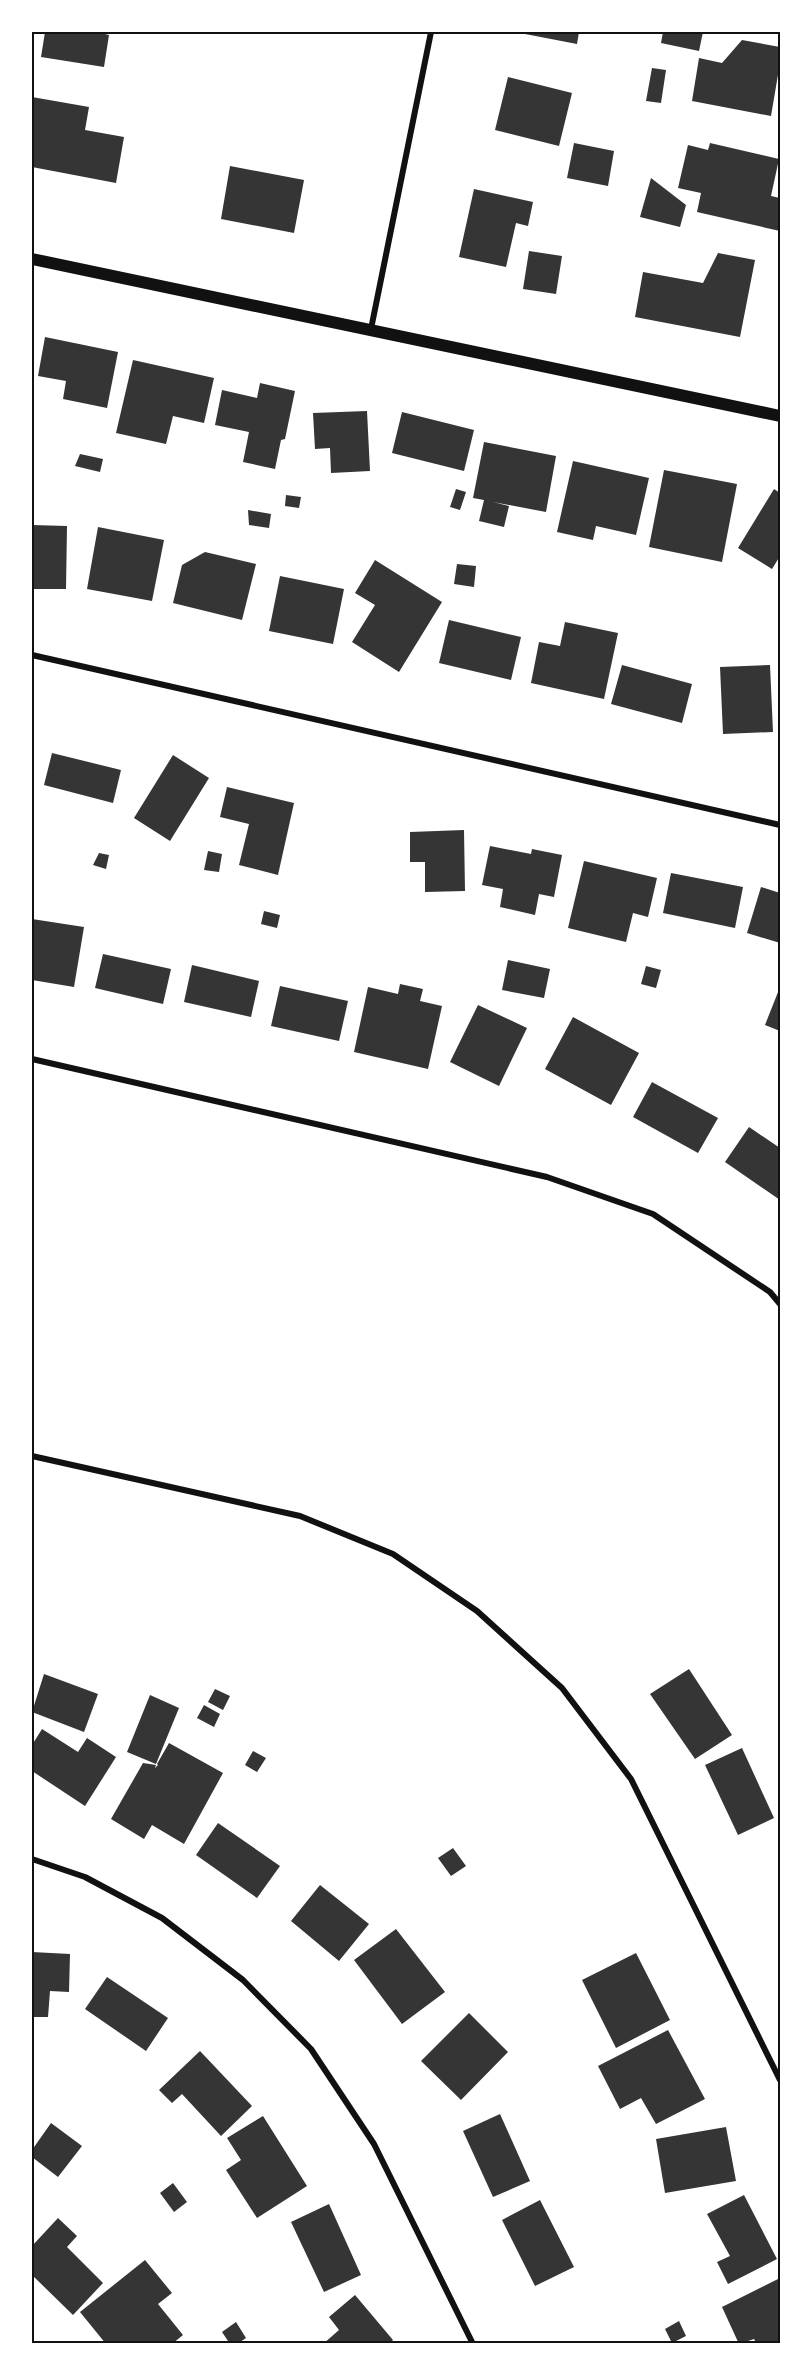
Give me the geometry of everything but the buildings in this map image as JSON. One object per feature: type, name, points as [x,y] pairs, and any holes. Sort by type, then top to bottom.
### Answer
[{"type":"main road","points":[[32,259],[780,416]]},
{"type":"street","points":[[371,329],[431,32]]},
{"type":"street","points":[[32,655],[780,825]]},
{"type":"street","points":[[32,1059],[547,1178],[652,1215],[770,1292],[780,1304]]},
{"type":"street","points":[[32,1456],[300,1516],[393,1554],[477,1611],[562,1688],[631,1779],[780,2080]]},
{"type":"street","points":[[32,1859],[85,1877],[162,1918],[243,1980],[311,2049],[374,2144],[473,2343]]}]
